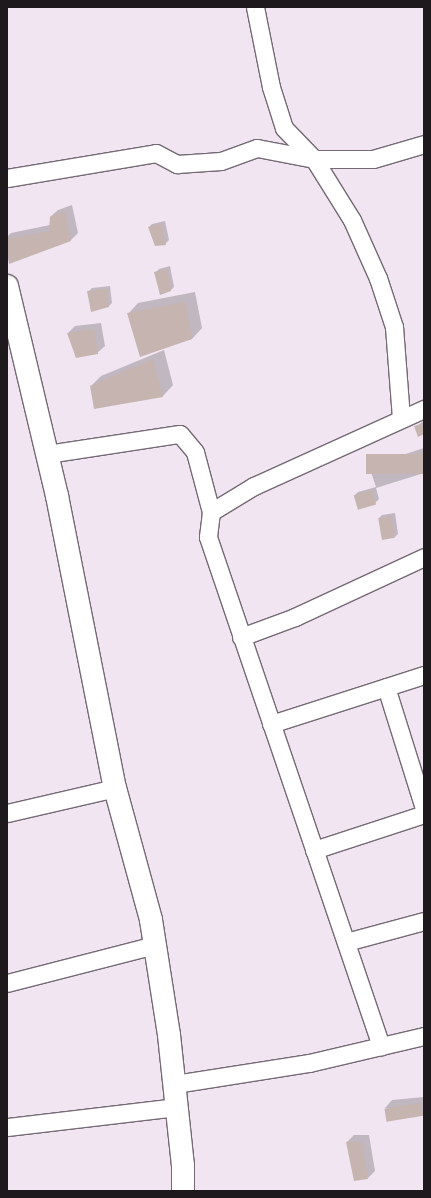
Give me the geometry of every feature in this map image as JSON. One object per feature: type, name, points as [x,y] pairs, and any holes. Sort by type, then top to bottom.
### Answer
[{"type":"street","points":[[255,7],[271,88],[284,128],[314,159],[352,220],[380,285],[394,327],[402,419]]},
{"type":"street","points":[[7,178],[156,153],[177,164],[221,161],[257,148],[314,159],[373,159],[424,144]]},
{"type":"street","points":[[8,291],[57,496],[115,788],[151,920],[175,1084],[183,1165],[183,1191]]},
{"type":"street","points":[[211,512],[254,486],[424,409]]},
{"type":"street","points":[[47,454],[180,434],[195,452],[211,512],[208,537],[381,1046]]},
{"type":"street","points":[[241,636],[295,617],[424,557]]},
{"type":"street","points":[[271,724],[424,675]]},
{"type":"street","points":[[386,687],[424,808]]},
{"type":"street","points":[[7,813],[115,788]]},
{"type":"street","points":[[314,850],[424,814]]},
{"type":"street","points":[[346,942],[424,921]]},
{"type":"street","points":[[7,983],[155,945]]},
{"type":"street","points":[[175,1084],[309,1064],[424,1036]]},
{"type":"street","points":[[7,1127],[177,1107]]},
{"type":"building","points":[[65,211],[71,241],[9,264],[7,239],[49,231],[50,217]]},
{"type":"building","points":[[161,224],[166,245],[155,246],[148,227]]},
{"type":"building","points":[[167,269],[171,291],[160,295],[154,272]]},
{"type":"building","points":[[107,289],[109,307],[91,312],[87,291]]},
{"type":"building","points":[[185,302],[192,339],[140,357],[127,313]]},
{"type":"building","points":[[94,329],[98,354],[76,358],[67,333]]},
{"type":"building","points":[[153,359],[163,397],[94,409],[90,386]]},
{"type":"building","points":[[422,424],[424,434],[418,437],[414,426]]},
{"type":"building","points":[[366,454],[424,454],[424,474],[366,474]]},
{"type":"building","points":[[372,490],[376,504],[358,510],[354,495]]},
{"type":"building","points":[[391,516],[395,538],[382,540],[378,518]]},
{"type":"building","points":[[421,1103],[423,1116],[386,1122],[384,1109]]},
{"type":"building","points":[[346,1142],[362,1142],[368,1179],[354,1181]]}]
